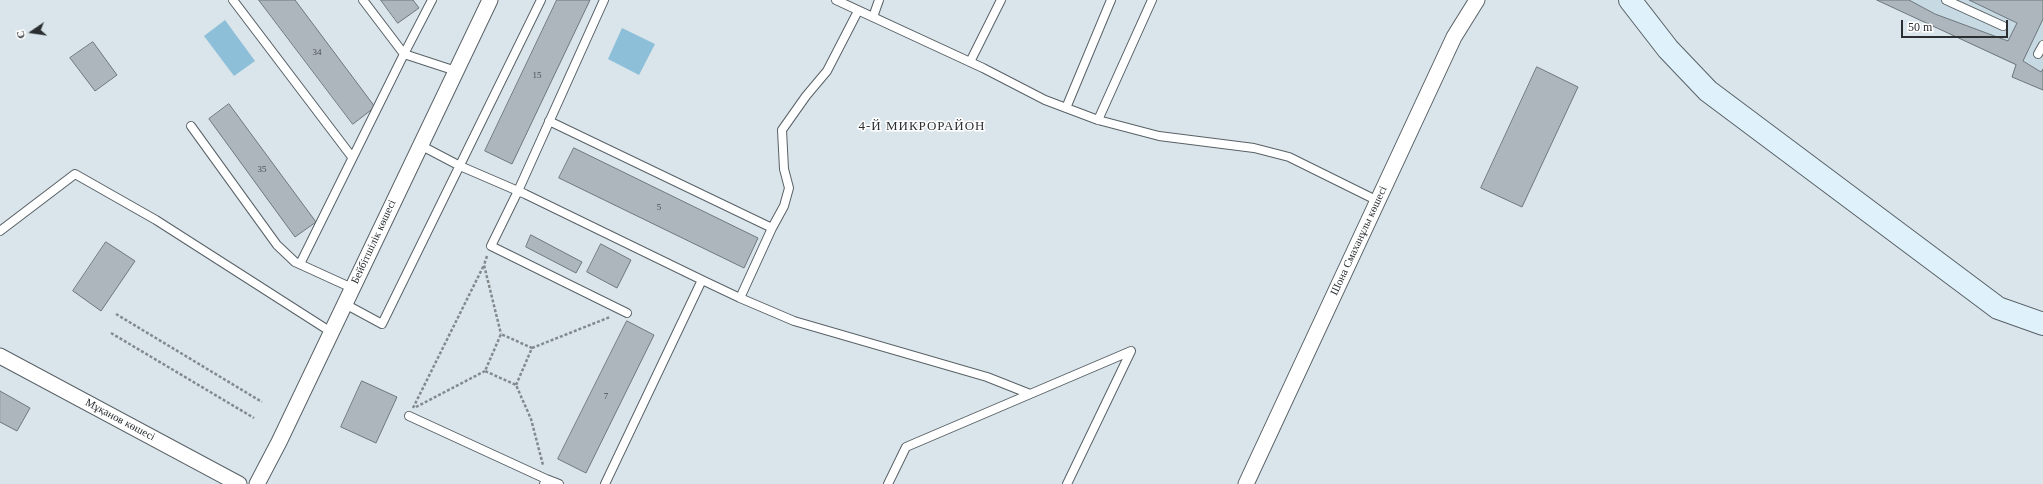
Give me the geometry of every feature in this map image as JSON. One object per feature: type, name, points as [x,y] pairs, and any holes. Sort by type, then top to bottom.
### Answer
[{"type":"main road","points":[[1630,0],[1668,49],[1708,91],[1998,308],[2043,324]]},
{"type":"street","name":"Бейбітшілік көшесі","points":[[257,484],[279,442],[490,0]]},
{"type":"street","name":"Шона Смаханұлы көшесі","points":[[1246,484],[1454,37],[1477,0]]},
{"type":"street","name":"Мұқанов көшесі","points":[[0,356],[239,484]]},
{"type":"lane","points":[[233,0],[352,157]]},
{"type":"lane","points":[[363,0],[404,54],[456,71]]},
{"type":"lane","points":[[300,264],[352,157],[432,0]]},
{"type":"lane","points":[[345,304],[382,324],[541,0]]},
{"type":"lane","points":[[604,0],[518,191],[491,246],[627,313]]},
{"type":"lane","points":[[836,0],[970,62],[1045,100],[1098,120],[1159,136],[1254,148],[1289,157],[1378,201]]},
{"type":"lane","points":[[873,17],[879,0]]},
{"type":"lane","points":[[970,62],[1001,0]]},
{"type":"lane","points":[[1066,108],[1111,0]]},
{"type":"lane","points":[[1098,120],[1152,0]]},
{"type":"lane","points":[[1946,0],[2003,26]]},
{"type":"lane","points":[[740,298],[772,228],[784,206],[789,188],[784,169],[782,130],[806,96],[828,71],[858,10]]},
{"type":"lane","points":[[2038,54],[2043,45]]},
{"type":"lane","points":[[549,121],[772,228]]},
{"type":"lane","points":[[191,126],[277,245],[295,262],[352,288]]},
{"type":"lane","points":[[420,145],[460,166],[518,191],[740,298],[794,321],[987,377],[1030,394]]},
{"type":"lane","points":[[0,231],[75,174],[156,220],[331,332]]},
{"type":"lane","points":[[604,484],[702,280]]},
{"type":"lane","points":[[888,484],[906,447],[1131,351],[1067,484]]},
{"type":"lane","points":[[409,416],[545,481],[559,484]]},
{"type":"path","points":[[409,416],[484,265],[491,246]]},
{"type":"path","points":[[413,408],[485,371],[501,334],[484,265]]},
{"type":"path","points":[[516,385],[532,348],[611,317],[627,313]]},
{"type":"path","points":[[116,314],[262,402]]},
{"type":"path","points":[[111,332],[254,418]]},
{"type":"path","points":[[501,334],[532,348]]},
{"type":"path","points":[[485,371],[516,385],[531,419],[545,481]]},
{"type":"shaded area","points":[[1877,0],[2043,0],[2043,90],[2012,77],[2015,65]]},
{"type":"shaded area","points":[[225,20],[255,61],[234,76],[204,36]]},
{"type":"shaded area","points":[[622,28],[655,44],[639,75],[608,59]]},
{"type":"building","points":[[259,0],[295,0],[375,107],[353,124]]},
{"type":"building","points":[[381,0],[413,0],[419,8],[398,23]]},
{"type":"building","points":[[557,0],[590,0],[512,164],[485,151]]},
{"type":"building","points":[[1877,0],[1909,0],[1935,14],[2008,41],[2017,23],[1969,0],[2043,0],[2043,19],[2023,61],[2041,72],[2043,69],[2043,90],[2012,77],[2016,65]]},
{"type":"building","points":[[93,42],[117,75],[95,91],[70,58]]},
{"type":"building","points":[[1537,67],[1578,87],[1522,207],[1481,188]]},
{"type":"building","points":[[229,104],[316,222],[295,237],[209,119]]},
{"type":"building","points":[[574,148],[758,238],[744,268],[559,178]]},
{"type":"building","points":[[531,235],[582,262],[576,273],[526,247]]},
{"type":"building","points":[[106,242],[135,261],[101,311],[73,291]]},
{"type":"building","points":[[601,244],[631,260],[617,288],[587,272]]},
{"type":"building","points":[[627,321],[654,335],[586,473],[558,459]]},
{"type":"building","points":[[362,381],[397,397],[376,443],[341,427]]},
{"type":"building","points":[[0,391],[30,408],[17,431],[0,422]]},
{"type":"district","name":"4-Й МИКРОРАЙОН","points":[[922,127]]}]
